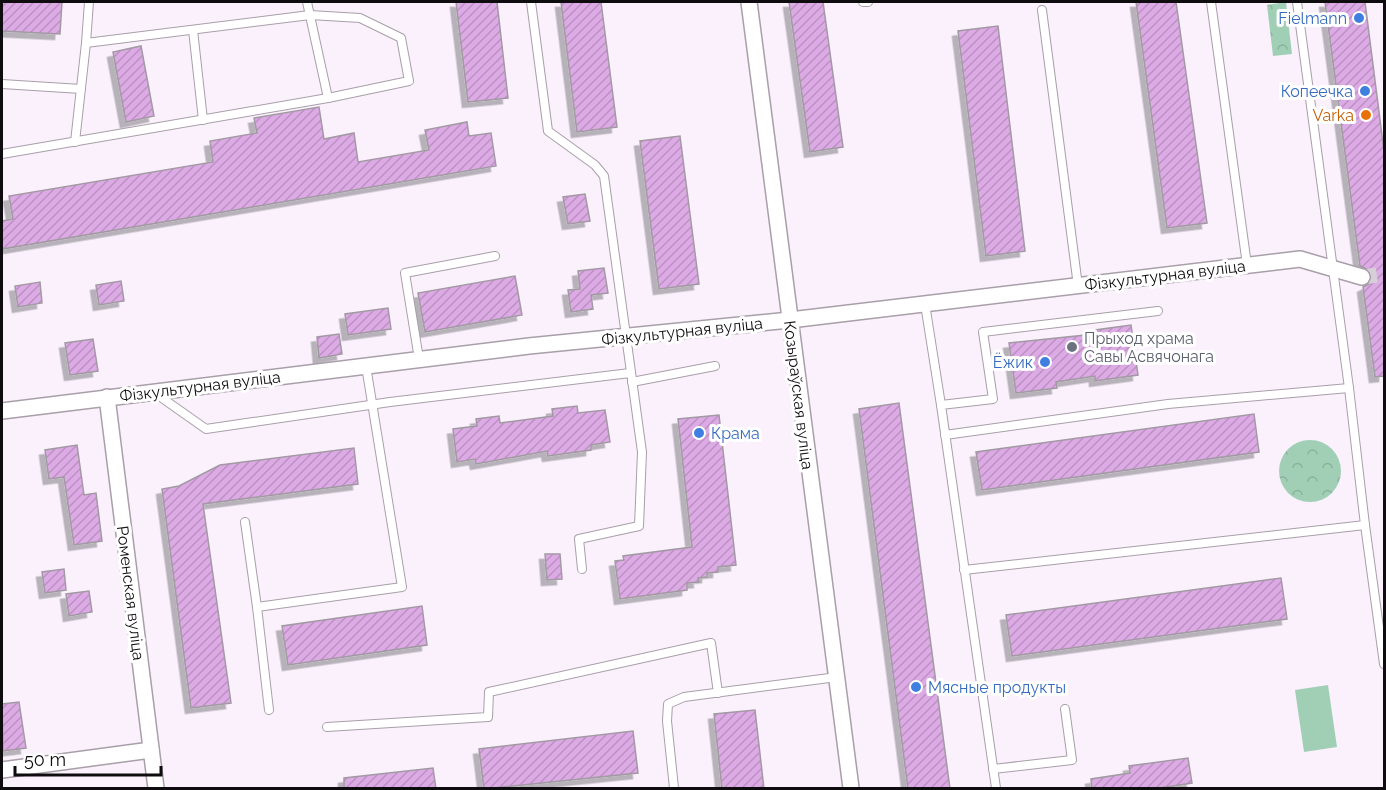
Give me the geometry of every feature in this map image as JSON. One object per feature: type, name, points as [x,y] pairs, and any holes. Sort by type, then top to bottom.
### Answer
[{"type":"street","name":"Козыраўская вуліца","points":[[749,2],[851,789]]},
{"type":"street","name":"Фізкультурная вуліца","points":[[2,411],[419,359],[790,320],[1300,259],[1362,277]]},
{"type":"street","name":"Роменская вуліца","points":[[107,397],[156,789]]},
{"type":"street","points":[[2,771],[151,750]]},
{"type":"lane","points":[[75,142],[89,2]]},
{"type":"lane","points":[[308,2],[327,98]]},
{"type":"lane","points":[[531,2],[549,130],[595,165],[604,176],[624,337],[642,452],[639,526],[579,538],[582,569]]},
{"type":"lane","points":[[1211,2],[1247,265]]},
{"type":"lane","points":[[1297,2],[1350,387],[1365,525],[1384,664]]},
{"type":"lane","points":[[1042,10],[1078,285]]},
{"type":"lane","points":[[2,154],[327,98],[409,81],[401,38],[360,18],[310,15],[86,43]]},
{"type":"lane","points":[[193,30],[203,120]]},
{"type":"lane","points":[[2,84],[81,89]]},
{"type":"lane","points":[[419,359],[405,273],[495,256]]},
{"type":"lane","points":[[925,304],[996,789]]},
{"type":"lane","points":[[940,405],[993,399],[983,332],[1158,311]]},
{"type":"lane","points":[[257,608],[402,587],[366,366]]},
{"type":"lane","points":[[632,382],[715,366]]},
{"type":"lane","points":[[153,391],[206,429],[630,373]]},
{"type":"lane","points":[[945,435],[1168,404],[1350,387]]},
{"type":"lane","points":[[245,522],[269,710]]},
{"type":"lane","points":[[964,570],[1365,525]]},
{"type":"lane","points":[[327,727],[488,717],[489,692],[711,643],[718,693]]},
{"type":"lane","points":[[674,789],[667,721],[669,704],[684,697],[837,677]]},
{"type":"lane","points":[[993,769],[1072,760],[1065,709]]},
{"type":"green space","points":[[1286,2],[1292,54],[1273,56],[1267,5]]},
{"type":"green space","points":[[1310,440],[1322,442],[1332,449],[1339,459],[1341,471],[1339,483],[1332,493],[1322,500],[1310,502],[1298,500],[1288,493],[1281,483],[1279,471],[1281,459],[1288,449],[1298,442]]},
{"type":"green space","points":[[1328,685],[1337,747],[1304,752],[1295,690]]},
{"type":"building","points":[[2,2],[62,2],[60,34],[2,31]]},
{"type":"building","points":[[456,2],[497,2],[508,98],[468,102]]},
{"type":"building","points":[[561,2],[601,2],[617,127],[577,132]]},
{"type":"building","points":[[789,2],[823,2],[843,147],[810,152]]},
{"type":"building","points":[[1136,2],[1176,2],[1207,223],[1167,228]]},
{"type":"building","points":[[1325,2],[1365,2],[1384,151],[1384,376],[1375,377],[1363,287],[1369,284],[1372,275],[1369,270],[1360,266]]},
{"type":"building","points":[[998,26],[1025,251],[986,256],[958,31]]},
{"type":"building","points":[[141,46],[154,116],[126,122],[113,52]]},
{"type":"building","points":[[319,107],[324,139],[354,133],[358,162],[429,150],[425,130],[467,122],[469,136],[491,133],[496,166],[2,249],[2,221],[13,219],[9,196],[213,162],[210,141],[257,133],[254,118]]},
{"type":"building","points":[[680,136],[699,284],[659,289],[640,141]]},
{"type":"building","points":[[585,194],[590,221],[568,224],[563,197]]},
{"type":"building","points":[[604,268],[608,293],[591,295],[593,309],[571,312],[568,290],[580,289],[578,271]]},
{"type":"building","points":[[515,276],[522,315],[425,332],[418,293]]},
{"type":"building","points":[[121,281],[124,301],[99,305],[96,285]]},
{"type":"building","points":[[40,282],[42,303],[18,307],[15,286]]},
{"type":"building","points":[[388,308],[391,329],[348,335],[345,314]]},
{"type":"building","points":[[1131,325],[1138,375],[1095,381],[1095,376],[1056,382],[1057,388],[1016,393],[1009,343],[1095,334],[1095,330]]},
{"type":"building","points":[[339,334],[342,354],[319,358],[317,337]]},
{"type":"building","points":[[93,339],[98,371],[70,375],[65,343]]},
{"type":"building","points":[[899,403],[950,789],[908,789],[859,409]]},
{"type":"building","points":[[577,406],[578,413],[605,410],[610,442],[591,445],[591,450],[548,456],[547,451],[476,464],[475,459],[457,462],[453,429],[477,426],[476,419],[499,416],[500,423],[553,416],[552,409]]},
{"type":"building","points":[[1254,414],[1259,452],[982,490],[976,452]]},
{"type":"building","points":[[719,415],[736,565],[718,567],[718,572],[707,573],[707,577],[698,578],[699,582],[687,583],[687,590],[620,599],[615,561],[624,560],[623,556],[692,547],[678,419]]},
{"type":"building","points":[[77,445],[84,495],[96,493],[102,541],[74,545],[64,477],[49,479],[45,450]]},
{"type":"building","points":[[354,448],[358,484],[203,504],[231,703],[191,708],[162,489],[179,486],[220,465]]},
{"type":"building","points":[[545,554],[560,554],[562,579],[547,580]]},
{"type":"building","points":[[64,569],[66,590],[45,593],[42,572]]},
{"type":"building","points":[[1281,578],[1287,619],[1012,656],[1006,615]]},
{"type":"building","points":[[89,591],[92,612],[69,616],[66,594]]},
{"type":"building","points":[[422,606],[427,645],[288,665],[282,626]]},
{"type":"building","points":[[19,702],[26,748],[3,751],[2,704]]},
{"type":"building","points":[[755,710],[764,789],[722,789],[714,714]]},
{"type":"building","points":[[633,731],[638,773],[484,789],[479,749]]},
{"type":"building","points":[[1188,758],[1192,783],[1153,789],[1092,789],[1091,779],[1130,773],[1129,766]]},
{"type":"building","points":[[433,768],[436,789],[344,789],[344,778]]},
{"type":"tunnel","points":[[1362,277],[1384,274]]},
{"type":"place","name":"Fielmann","points":[[1359,18]]},
{"type":"place","name":"Копеечка","points":[[1365,91]]},
{"type":"place","name":"Varka","points":[[1366,115]]},
{"type":"place","name":"Прыход храма Савы Асвячонага","points":[[1072,347]]},
{"type":"place","name":"Ёжик","points":[[1045,362]]},
{"type":"place","name":"Крама","points":[[699,433]]},
{"type":"place","name":"Мясные продукты","points":[[916,687]]}]
